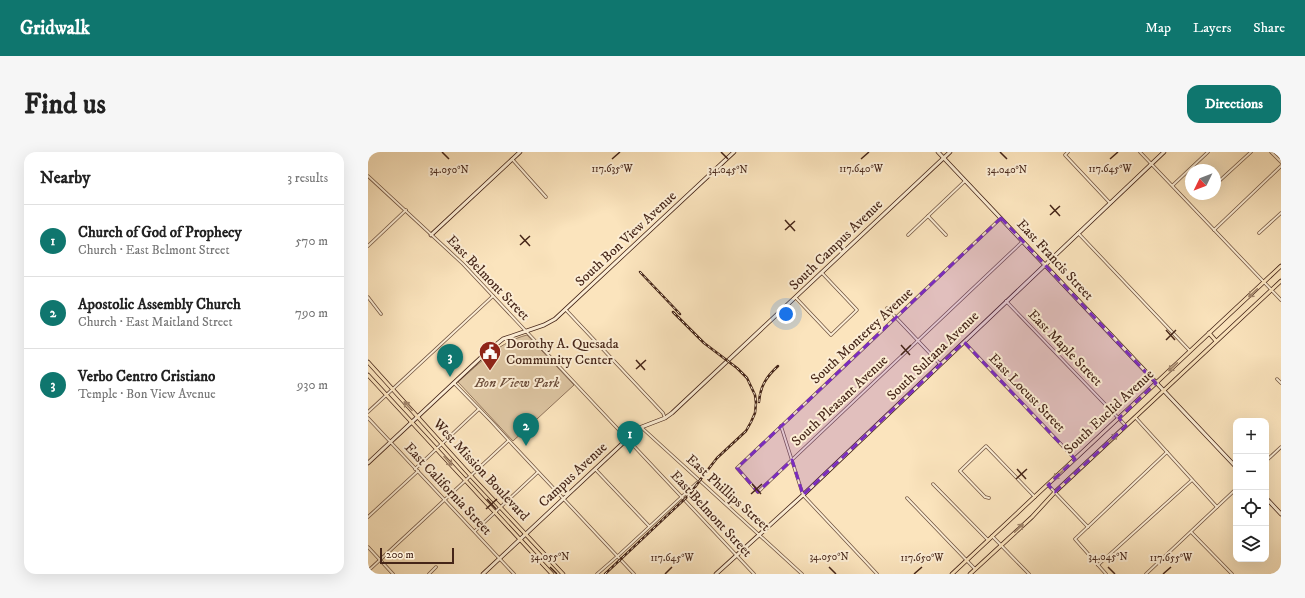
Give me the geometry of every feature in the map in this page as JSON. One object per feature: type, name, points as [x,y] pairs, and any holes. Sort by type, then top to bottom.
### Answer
[{"type":"main road","name":"South Euclid Avenue","points":[[952,574],[1281,266]]},
{"type":"main road","name":"South Euclid Avenue","points":[[970,574],[1032,517],[1055,492],[1281,281]]},
{"type":"main road","points":[[1209,333],[1216,341]]},
{"type":"main road","name":"West Mission Boulevard","points":[[368,362],[471,476],[563,574]]},
{"type":"main road","points":[[368,375],[552,574]]},
{"type":"street","points":[[432,235],[520,152]]},
{"type":"street","name":"South Bon View Avenue","points":[[368,463],[488,351],[504,339],[555,320],[734,152]]},
{"type":"street","name":"East Francis Street","points":[[938,152],[1233,464]]},
{"type":"street","name":"South Campus Avenue","points":[[665,418],[796,298],[950,152]]},
{"type":"street","points":[[1068,152],[1064,155],[1110,203]]},
{"type":"street","points":[[1140,152],[1281,300]]},
{"type":"street","name":"South Sultana Avenue","points":[[716,574],[803,495],[1164,152]]},
{"type":"street","points":[[1173,185],[1208,152]]},
{"type":"street","points":[[1221,179],[1251,152]]},
{"type":"street","points":[[1271,152],[1281,162]]},
{"type":"street","points":[[512,159],[546,197]]},
{"type":"street","points":[[1214,230],[1281,166]]},
{"type":"street","name":"East Belmont Street","points":[[368,176],[463,264],[754,574]]},
{"type":"street","points":[[908,235],[965,181]]},
{"type":"street","points":[[368,246],[406,210]]},
{"type":"street","points":[[1259,233],[1281,213]]},
{"type":"street","points":[[928,216],[946,235]]},
{"type":"street","name":"South Monterey Avenue","points":[[758,492],[737,468],[1001,218]]},
{"type":"street","points":[[1078,233],[1190,351]]},
{"type":"street","name":"South Pleasant Avenue","points":[[758,492],[1022,241]]},
{"type":"street","points":[[796,298],[831,335],[857,310],[822,273]]},
{"type":"street","points":[[368,412],[493,296]]},
{"type":"street","points":[[368,297],[381,314]]},
{"type":"street","name":"East Maple Street","points":[[1006,301],[1126,426]]},
{"type":"street","points":[[887,308],[940,364]]},
{"type":"street","points":[[566,310],[663,412],[665,418]]},
{"type":"street","name":"East Locust Street","points":[[964,342],[1075,459]]},
{"type":"street","points":[[1277,379],[1281,383]]},
{"type":"street","points":[[454,383],[492,421],[508,441],[634,574]]},
{"type":"street","points":[[415,469],[479,409]]},
{"type":"street","points":[[1135,417],[1217,507]]},
{"type":"street","name":"East California Street","points":[[368,418],[514,574]]},
{"type":"street","name":"Campus Avenue","points":[[483,574],[641,427],[665,418]]},
{"type":"street","points":[[781,426],[803,495],[877,574]]},
{"type":"street","name":"East Phillips Street","points":[[641,427],[802,574]]},
{"type":"street","points":[[368,571],[508,441]]},
{"type":"street","points":[[989,498],[985,497],[960,471],[986,446],[1035,497]]},
{"type":"street","points":[[1269,458],[1281,447]]},
{"type":"street","points":[[1106,574],[1075,539],[1167,452]]},
{"type":"street","points":[[595,469],[649,526]]},
{"type":"street","points":[[368,517],[418,471]]},
{"type":"street","points":[[475,531],[538,472]]},
{"type":"street","points":[[596,574],[700,480]]},
{"type":"street","points":[[1098,565],[1192,480]]},
{"type":"street","points":[[933,484],[988,540]]},
{"type":"street","points":[[1048,485],[1088,526]]},
{"type":"street","points":[[1146,574],[1233,493]]},
{"type":"street","points":[[907,498],[975,569]]},
{"type":"street","points":[[1269,501],[1281,514]]},
{"type":"street","points":[[1191,532],[1232,574]]},
{"type":"street","points":[[992,536],[1029,574]]},
{"type":"street","points":[[368,548],[393,574]]},
{"type":"street","points":[[429,574],[436,568]]},
{"type":"highlighted area","points":[[1001,218],[1156,383],[1119,418],[1126,426],[1055,492],[1048,485],[1075,459],[964,342],[803,495],[792,460],[758,492],[737,468]]},
{"type":"green space","name":"Bon View Park","points":[[527,335],[574,385],[513,441],[458,382],[490,354],[517,338]]},
{"type":"railway","points":[[640,272],[680,314]]},
{"type":"railway","points":[[605,574],[690,494],[717,458],[746,431],[755,413],[755,395],[747,378],[737,368],[704,343],[673,312]]},
{"type":"railway","points":[[759,402],[764,382],[778,366]]},
{"type":"place","name":"Dorothy A. Quesada Community Center","points":[[490,372]]},
{"type":"place","name":"Verbo Centro Cristiano","points":[[450,377]]},
{"type":"place","name":"Apostolic Assembly Church","points":[[526,446]]},
{"type":"place","name":"Church of God of Prophecy","points":[[630,454]]}]
